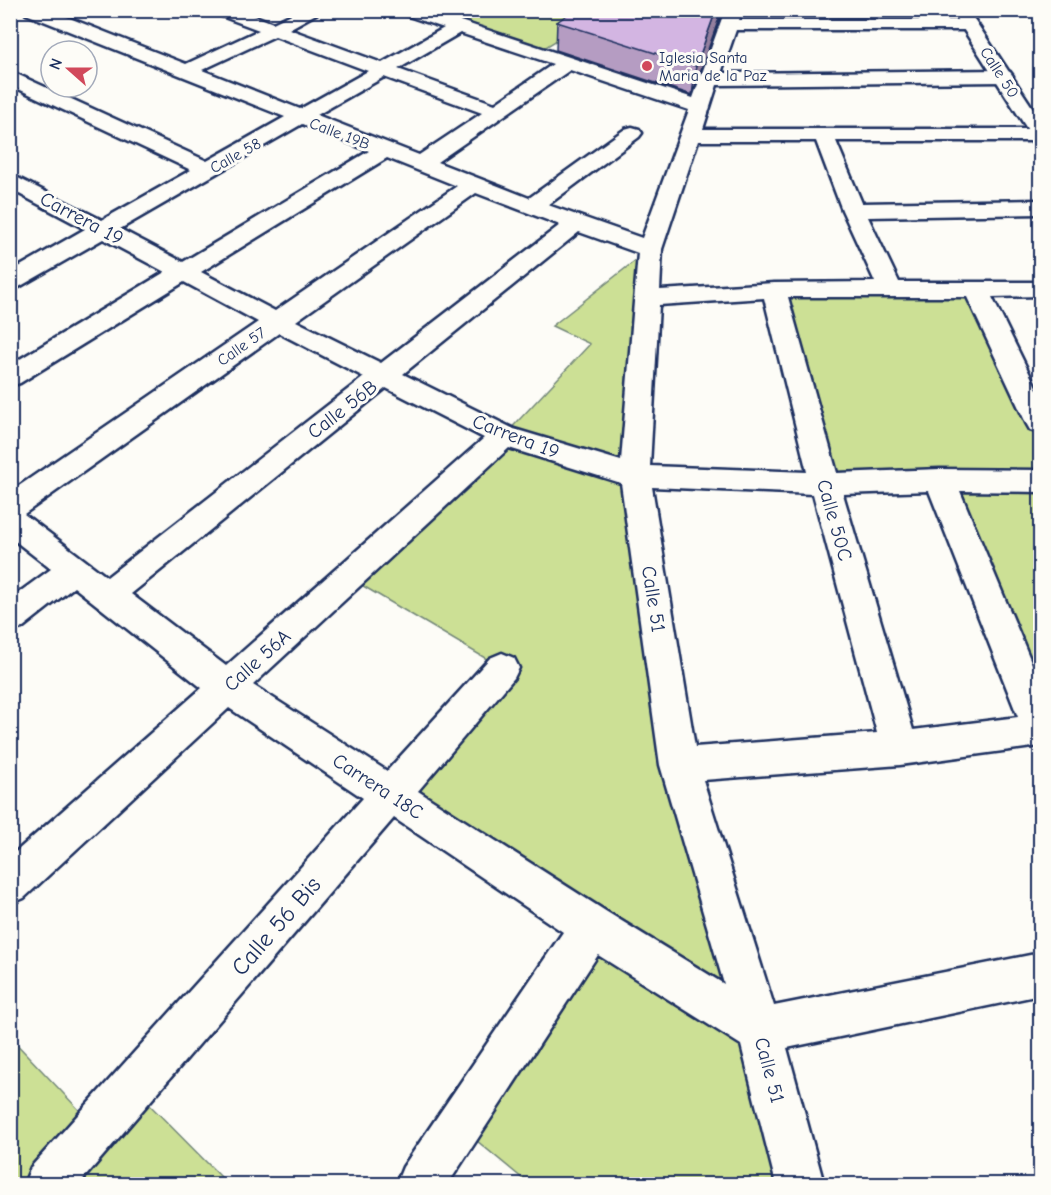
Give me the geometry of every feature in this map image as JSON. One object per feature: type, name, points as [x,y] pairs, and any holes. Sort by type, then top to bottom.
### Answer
[{"type":"street","points":[[222,10],[497,112]]},
{"type":"street","points":[[186,71],[315,10]]},
{"type":"street","points":[[408,10],[456,20],[568,63],[700,107],[824,136],[1041,135]]},
{"type":"street","name":"Calle 19B","points":[[45,12],[118,46],[574,224],[650,249]]},
{"type":"street","points":[[732,18],[964,18]]},
{"type":"street","name":"Calle 51","points":[[732,18],[650,249],[635,476],[679,765],[759,1031],[800,1185]]},
{"type":"street","name":"Calle 50","points":[[964,18],[1041,135]]},
{"type":"street","name":"Calle 58","points":[[10,282],[302,118],[456,20]]},
{"type":"street","points":[[538,52],[556,40]]},
{"type":"street","points":[[99,53],[118,46]]},
{"type":"street","points":[[422,165],[568,63]]},
{"type":"street","points":[[700,107],[1003,76]]},
{"type":"street","points":[[16,85],[39,78]]},
{"type":"street","points":[[16,85],[208,170]]},
{"type":"street","points":[[531,207],[632,133]]},
{"type":"street","points":[[824,136],[853,210],[891,291]]},
{"type":"street","points":[[10,377],[385,150]]},
{"type":"street","name":"Carrera 19","points":[[10,180],[275,321],[504,435],[635,476],[825,484],[940,480],[1041,481]]},
{"type":"street","name":"Calle 57","points":[[10,508],[473,184]]},
{"type":"street","points":[[853,210],[1041,207]]},
{"type":"street","name":"Calle 56B","points":[[108,594],[574,224]]},
{"type":"street","points":[[646,298],[774,290],[1041,289]]},
{"type":"street","name":"Calle 50C","points":[[774,290],[825,484],[900,748]]},
{"type":"street","points":[[976,290],[1041,423]]},
{"type":"street","name":"Calle 56A","points":[[10,884],[504,435]]},
{"type":"street","points":[[940,480],[1041,725]]},
{"type":"street","name":"Carrera 18C","points":[[10,520],[227,687],[592,927],[759,1031]]},
{"type":"street","points":[[10,618],[75,569]]},
{"type":"street","name":"Calle 56 Bis","points":[[48,1185],[502,668]]},
{"type":"street","points":[[679,765],[900,748],[1041,730]]},
{"type":"street","points":[[420,1185],[592,927]]},
{"type":"street","points":[[759,1031],[1041,975]]},
{"type":"green space","points":[[466,11],[603,11],[538,52],[444,22]]},
{"type":"green space","points":[[650,249],[635,476],[679,765],[760,1031],[800,1184],[529,1184],[459,1126],[591,927],[391,795],[502,668],[348,577],[504,436],[590,344],[552,326]]},
{"type":"green space","points":[[976,289],[1040,423],[1040,725],[941,480],[825,484],[774,290]]},
{"type":"green space","points":[[10,1037],[97,1129],[133,1088],[228,1184],[11,1184]]},
{"type":"building","points":[[574,10],[716,10],[696,66],[557,22]]},
{"type":"place","name":"Iglesia Santa Maria de la Paz","points":[[647,66]]}]
